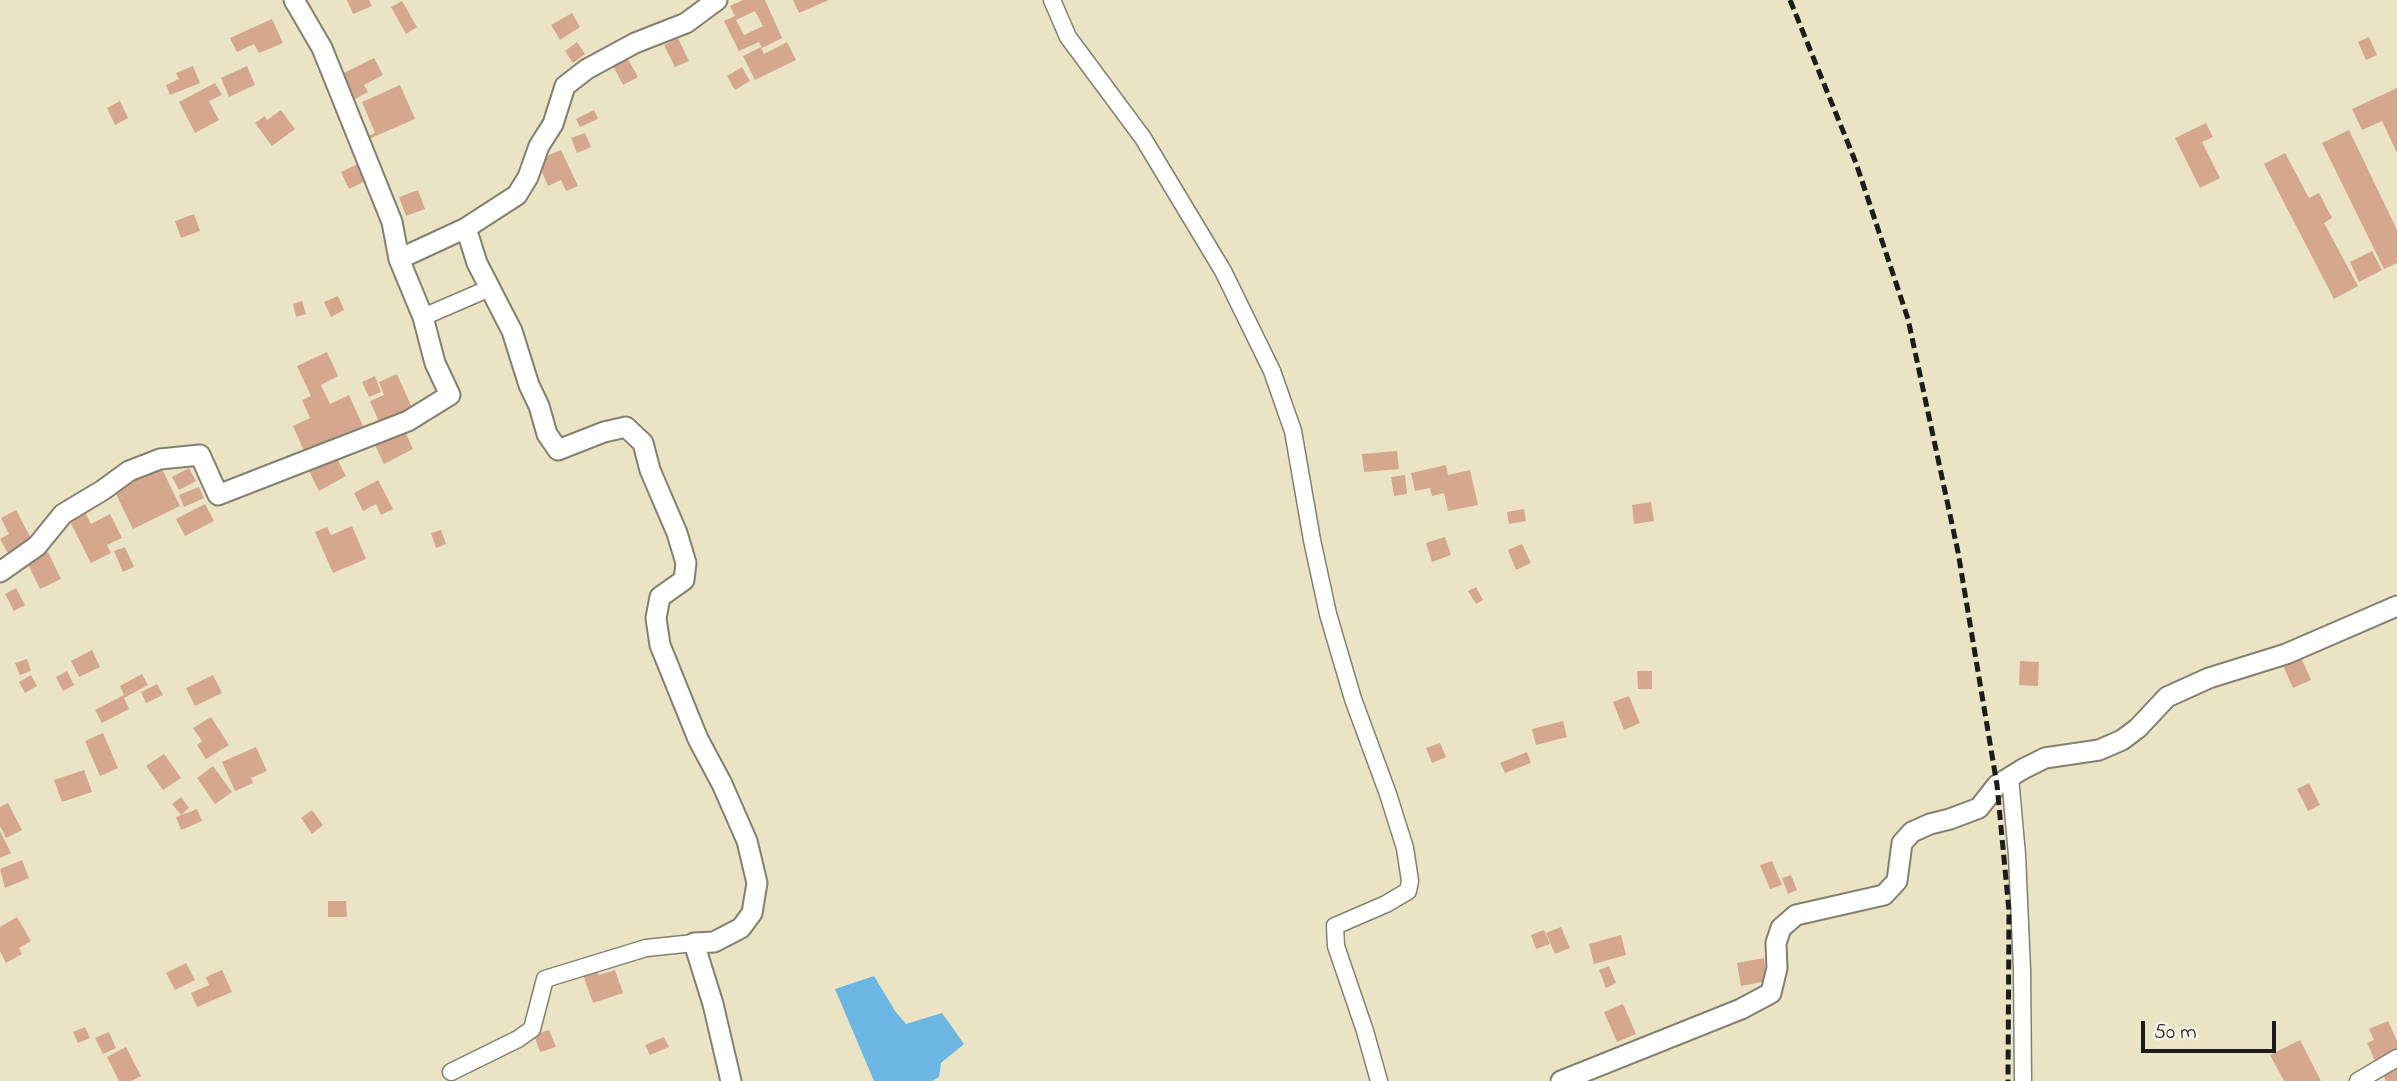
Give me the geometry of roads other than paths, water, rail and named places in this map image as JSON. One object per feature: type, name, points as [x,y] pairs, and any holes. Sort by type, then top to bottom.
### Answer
[{"type":"street","points":[[0,572],[37,547],[63,514],[129,471],[160,458],[200,455],[218,495],[408,421],[450,395],[435,363],[423,317],[399,259],[392,222],[321,48],[294,0]]},
{"type":"street","points":[[399,259],[466,228],[517,195],[528,177],[539,146],[553,124],[565,86],[587,69],[635,43],[686,23],[717,0]]},
{"type":"street","points":[[1052,0],[1068,37],[1143,138],[1223,271],[1272,371],[1293,430],[1328,614],[1353,699],[1395,815],[1405,848],[1408,870],[1408,891],[1386,904],[1335,926],[1336,947],[1379,1081]]},
{"type":"street","points":[[452,1072],[518,1039],[532,1029],[545,979],[646,948],[714,942],[741,928],[752,913],[757,883],[747,841],[722,784],[698,739],[660,645],[656,618],[660,597],[684,580],[686,563],[677,533],[650,470],[643,443],[626,427],[604,432],[558,450],[547,434],[512,331],[477,263],[466,228]]},
{"type":"street","points":[[423,317],[490,288]]},
{"type":"street","points":[[1561,1081],[1731,1014],[1772,993],[1777,968],[1776,943],[1781,928],[1796,915],[1884,895],[1897,881],[1902,843],[1912,832],[1979,808],[1997,785],[2045,758],[2099,750],[2122,740],[2138,728],[2166,697],[2209,678],[2286,654],[2397,606]]},
{"type":"street","points":[[2010,777],[2021,944],[2022,1081]]},
{"type":"street","points":[[694,943],[713,1004],[731,1081]]},
{"type":"street","points":[[2358,1081],[2397,1058]]},
{"type":"water","points":[[874,976],[906,1024],[942,1013],[964,1044],[941,1063],[939,1077],[932,1081],[874,1081],[835,989]]},
{"type":"railway","points":[[1790,0],[1856,163],[1908,319],[1958,552],[1997,785],[2009,911],[2008,1081]]}]
